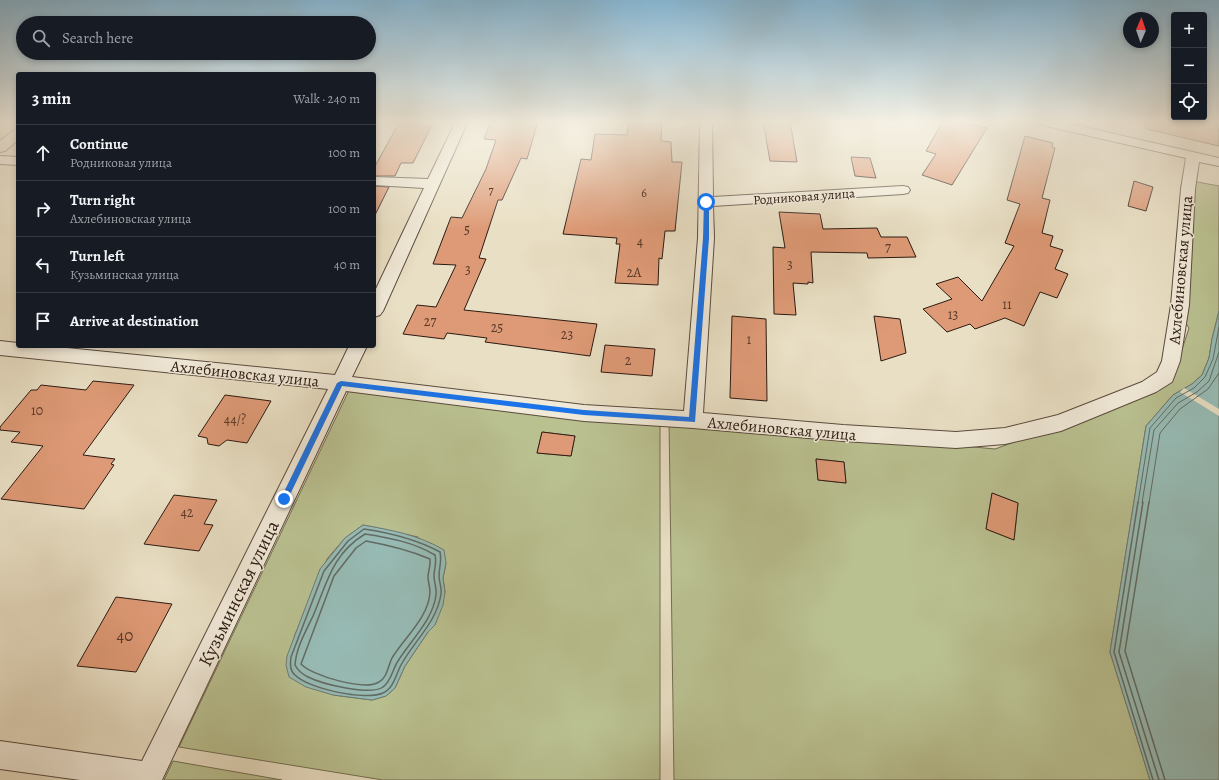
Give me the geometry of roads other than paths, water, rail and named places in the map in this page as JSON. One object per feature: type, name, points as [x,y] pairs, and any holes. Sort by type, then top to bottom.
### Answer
[{"type":"street","points":[[376,307],[445,157]]},
{"type":"street","points":[[693,420],[706,238],[706,157]]},
{"type":"street","name":"Ахлебиновская улица","points":[[0,348],[341,383],[584,413],[956,440],[1006,436],[1061,423],[1149,387],[1165,377],[1171,361],[1180,305],[1188,189],[1193,157]]},
{"type":"street","points":[[1195,157],[1219,162]]},
{"type":"street","points":[[0,160],[16,161]]},
{"type":"street","points":[[376,181],[433,184]]},
{"type":"street","name":"Родниковая улица","points":[[706,202],[903,190]]},
{"type":"street","name":"Кузьминская улица","points":[[0,756],[149,776],[357,348]]},
{"type":"water","points":[[1219,311],[1219,780],[1150,780],[1110,652],[1146,426],[1173,395],[1192,384],[1202,375],[1209,358]]},
{"type":"water","points":[[363,525],[425,540],[444,550],[446,563],[443,578],[445,592],[443,605],[435,625],[428,632],[405,666],[395,688],[386,696],[372,700],[333,695],[306,687],[289,677],[286,665],[287,656],[320,569],[345,538]]}]
